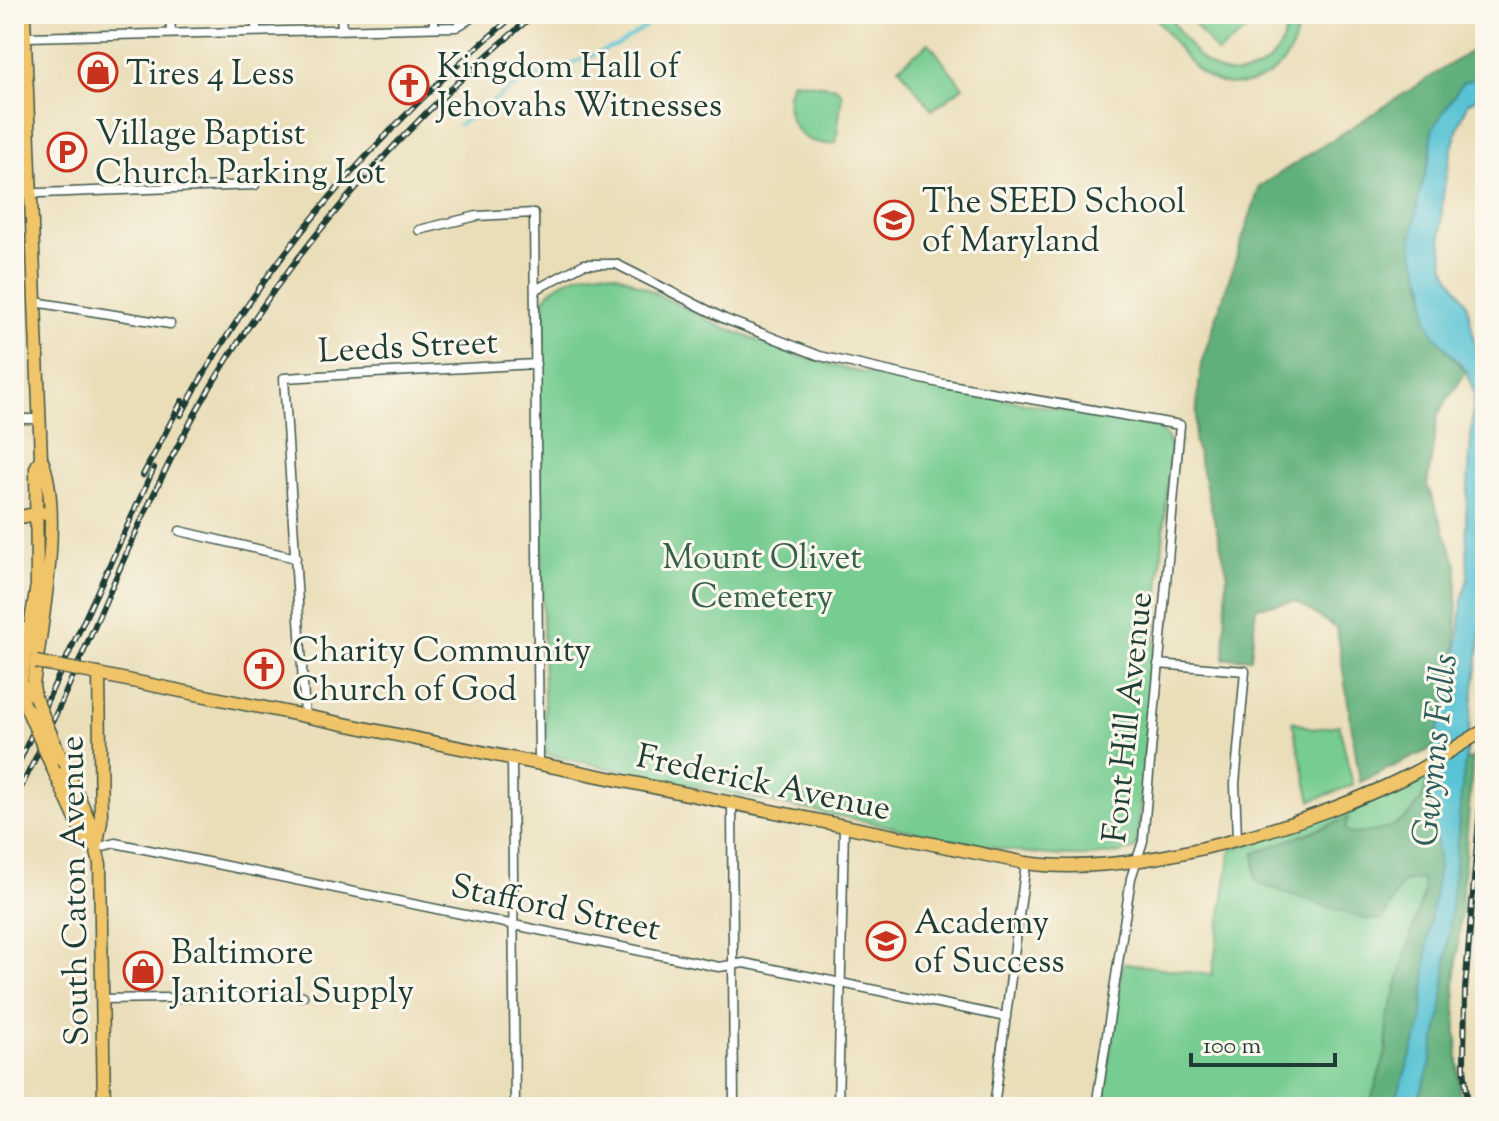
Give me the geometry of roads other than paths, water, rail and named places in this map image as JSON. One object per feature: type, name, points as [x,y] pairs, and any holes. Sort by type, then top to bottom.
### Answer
[{"type":"main road","points":[[24,14],[21,35],[32,193],[40,419],[41,458],[36,468],[48,596],[25,660],[35,697],[93,829],[96,848]]},
{"type":"main road","points":[[14,518],[42,513]]},
{"type":"main road","points":[[42,513],[37,585],[21,681],[27,709],[54,771],[83,835],[96,848]]},
{"type":"main road","name":"Frederick Avenue","points":[[25,660],[1026,863],[1089,867],[1237,839],[1295,821],[1417,771],[1485,730]]},
{"type":"main road","name":"South Caton Avenue","points":[[94,673],[101,821],[96,848],[100,864],[104,1107]]},
{"type":"street","points":[[170,14],[171,33]]},
{"type":"street","points":[[256,14],[256,29]]},
{"type":"street","points":[[341,14],[342,28]]},
{"type":"street","points":[[434,14],[434,27]]},
{"type":"street","points":[[21,35],[456,27],[478,14]]},
{"type":"street","points":[[14,194],[255,185]]},
{"type":"street","points":[[419,230],[477,216],[534,213],[539,763]]},
{"type":"street","name":"Font Hill Avenue","points":[[535,290],[584,264],[616,264],[725,319],[820,356],[944,384],[1180,425],[1143,841],[1131,878],[1096,1107]]},
{"type":"street","points":[[35,302],[170,324]]},
{"type":"street","name":"Leeds Street","points":[[296,558],[284,378],[536,364]]},
{"type":"street","points":[[14,419],[40,419]]},
{"type":"street","points":[[180,531],[296,558],[305,715]]},
{"type":"street","points":[[14,622],[31,633]]},
{"type":"street","points":[[1158,664],[1245,671],[1235,784],[1237,839]]},
{"type":"street","points":[[512,758],[515,1107]]},
{"type":"street","points":[[732,803],[734,1107]]},
{"type":"street","points":[[844,826],[838,1106],[902,1107]]},
{"type":"street","name":"Stafford Street","points":[[96,848],[115,843],[719,967],[744,963],[1006,1017]]},
{"type":"street","points":[[994,1107],[1026,863]]},
{"type":"street","points":[[102,999],[303,996]]},
{"type":"water","name":"Gwynns Falls","points":[[1485,78],[1485,94],[1469,102],[1461,119],[1449,160],[1441,226],[1445,265],[1466,303],[1477,353],[1485,373],[1485,601],[1461,795],[1442,1009],[1430,1066],[1415,1107],[1393,1107],[1422,1024],[1429,927],[1439,866],[1431,793],[1436,736],[1456,667],[1462,601],[1468,577],[1466,517],[1474,393],[1467,372],[1435,336],[1427,320],[1425,286],[1413,252],[1412,237],[1419,195],[1431,154],[1432,130],[1462,83]]},
{"type":"waterway","points":[[459,125],[518,84],[618,45],[665,14]]},
{"type":"railway","points":[[181,415],[249,303],[329,198],[419,101],[516,14]]},
{"type":"railway","points":[[14,801],[171,459],[196,412],[266,301],[306,248],[392,149],[485,57],[535,14]]},
{"type":"railway","points":[[143,475],[182,401]]},
{"type":"railway","points":[[14,773],[154,468]]},
{"type":"railway","points":[[1468,1107],[1464,1066],[1465,990],[1485,746]]},
{"type":"railway","points":[[14,848],[17,843]]},
{"type":"place","name":"Tires 4 Less","points":[[98,72]]},
{"type":"place","name":"Kingdom Hall of Jehovahs Witnesses","points":[[409,85]]},
{"type":"place","name":"Village Baptist Church Parking Lot","points":[[67,152]]},
{"type":"place","name":"The SEED School of Maryland","points":[[894,220]]},
{"type":"place","name":"Charity Community Church of God","points":[[264,669]]},
{"type":"place","name":"Academy of Success","points":[[886,941]]},
{"type":"place","name":"Baltimore Janitorial Supply","points":[[143,971]]},
{"type":"park label","name":"Mount Olivet Cemetery","points":[[762,576]]}]
